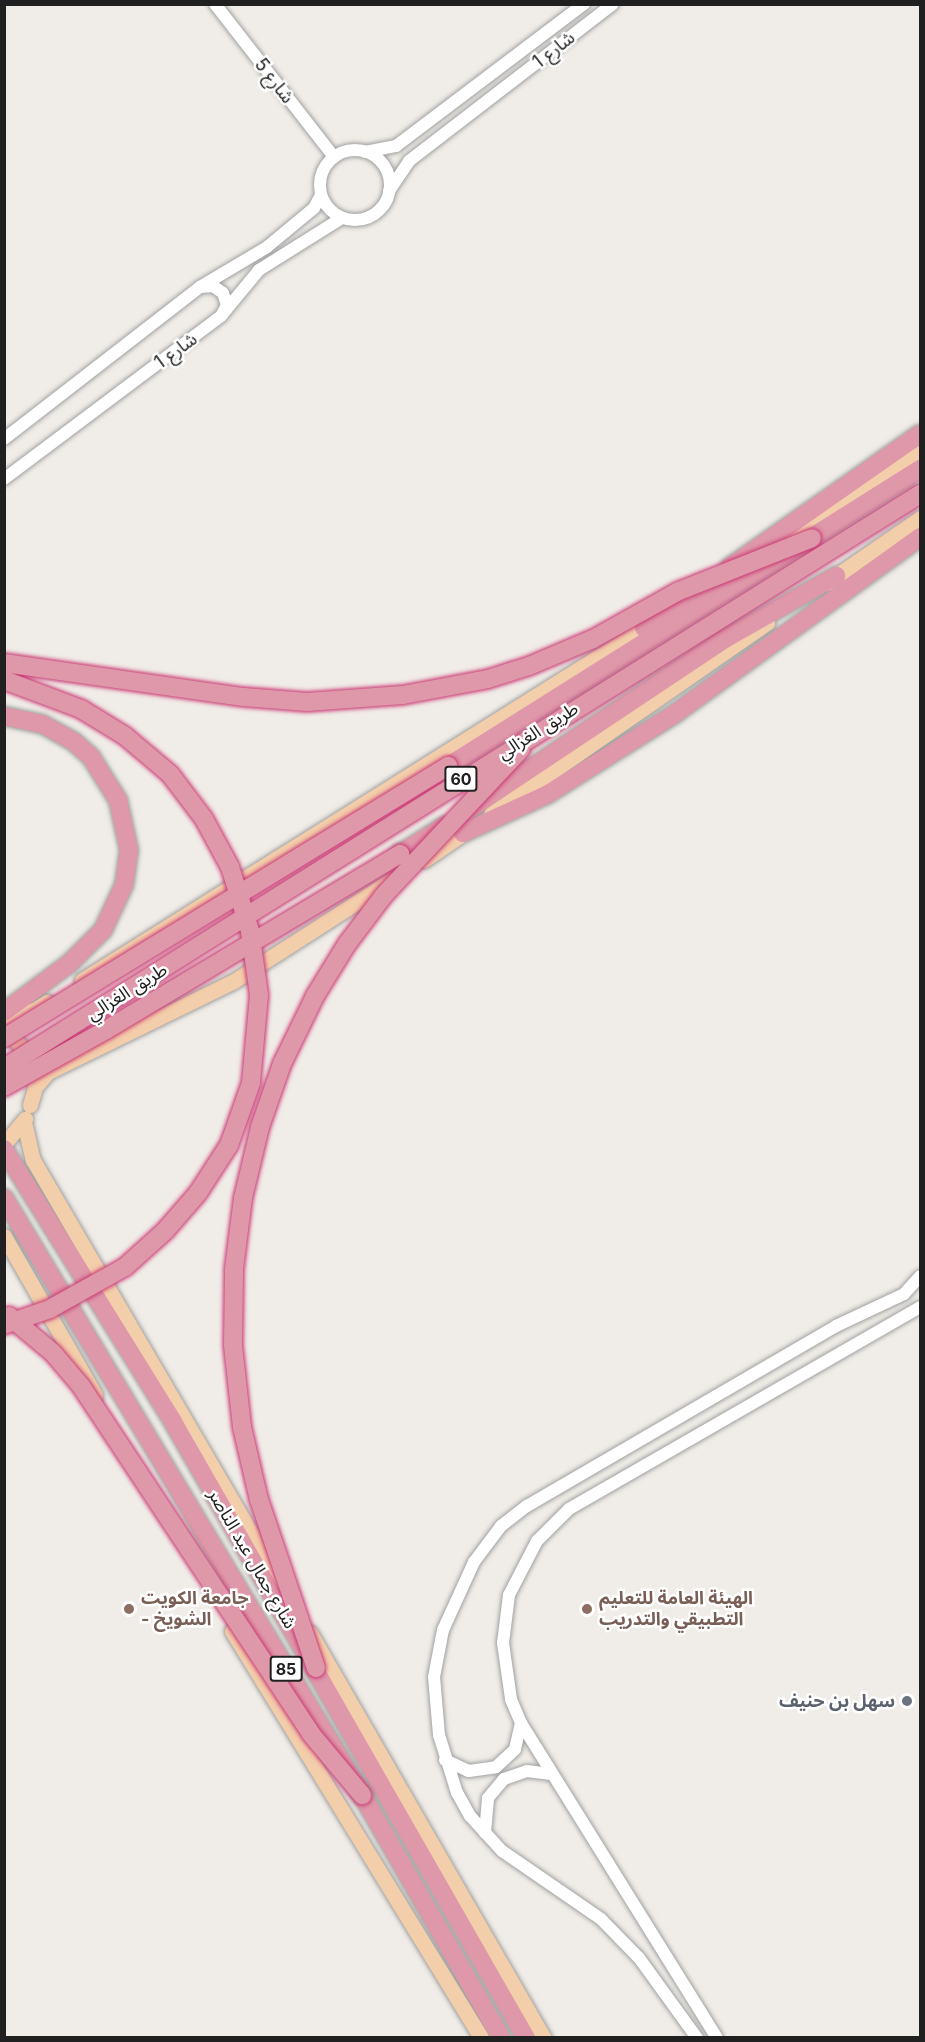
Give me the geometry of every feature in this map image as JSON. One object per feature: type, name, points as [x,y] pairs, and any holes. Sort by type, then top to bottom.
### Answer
[{"type":"highway","points":[[644,628],[918,441]]},
{"type":"highway","name":"طريق الغزالي","points":[[4,1038],[921,469]]},
{"type":"highway","name":"طريق الغزالي","points":[[4,1068],[540,729],[921,494]]},
{"type":"highway","points":[[463,833],[519,809],[575,778],[676,713],[918,525]]},
{"type":"highway","points":[[4,663],[244,697],[307,702],[403,695],[488,679],[529,666],[593,639],[679,591],[812,538]]},
{"type":"highway","points":[[4,1087],[106,1030],[400,854],[725,639],[836,576]]},
{"type":"highway","points":[[4,680],[81,709],[125,736],[170,774],[204,819],[230,867],[250,932],[258,995],[251,1083],[229,1145],[198,1193],[165,1231],[125,1267],[50,1310],[4,1325]]},
{"type":"highway","points":[[4,716],[42,724],[74,742],[90,757],[118,800],[129,850],[124,885],[103,930],[70,963],[4,1014]]},
{"type":"highway","points":[[316,1668],[259,1500],[242,1427],[233,1345],[234,1269],[243,1198],[260,1127],[282,1064],[315,996],[347,944],[384,896],[540,729]]},
{"type":"highway","name":"شارع جمال عبد الناصر","points":[[4,1149],[173,1422],[526,2037]]},
{"type":"highway","name":"شارع جمال عبد الناصر","points":[[4,1198],[362,1795],[501,2037]]},
{"type":"highway","points":[[4,1314],[53,1353],[81,1386],[311,1734],[362,1795]]},
{"type":"main road","name":"طريق الغزالي","points":[[30,1104],[35,1087],[48,1072],[234,981],[463,833],[836,576],[918,525]]},
{"type":"main road","name":"طريق الغزالي","points":[[4,1014],[34,1010],[644,628]]},
{"type":"main road","points":[[4,1027],[24,1050],[32,1077],[30,1104],[24,1122],[4,1144]]},
{"type":"main road","points":[[24,1122],[33,1160],[544,2037]]},
{"type":"main road","points":[[4,1236],[210,1597],[481,2037]]},
{"type":"street","name":"شارع 5","points":[[215,4],[334,157]]},
{"type":"street","name":"شارع 1","points":[[365,152],[396,146],[584,4]]},
{"type":"street","name":"شارع 1","points":[[389,191],[409,161],[613,4]]},
{"type":"street","points":[[354,150],[365,152],[384,167],[389,191],[380,209],[369,217],[342,218],[326,204],[321,195],[322,173],[334,157],[354,150]]},
{"type":"street","name":"شارع 1","points":[[4,439],[201,287],[267,247],[314,208],[321,195]]},
{"type":"street","name":"شارع 1","points":[[4,479],[221,316],[259,270],[342,218]]},
{"type":"street","points":[[201,287],[213,286],[223,293],[227,305],[221,316]]},
{"type":"street","points":[[697,2037],[639,1958],[601,1918],[502,1851],[485,1834],[458,1794],[446,1760],[435,1703],[434,1677],[443,1630],[474,1562],[501,1526],[561,1486],[836,1326],[904,1294],[921,1276]]},
{"type":"street","points":[[717,2037],[521,1723],[506,1672],[505,1620],[516,1575],[553,1523],[585,1498],[921,1307]]},
{"type":"street","points":[[446,1760],[470,1771],[496,1767],[515,1749],[521,1723]]},
{"type":"street","points":[[485,1834],[484,1809],[495,1788],[515,1774],[551,1774]]},
{"type":"street","points":[[686,2019],[686,2037]]},
{"type":"place","name":"جامعة الكويت - الشويخ","points":[[129,1609]]},
{"type":"place","name":"الهيئة العامة للتعليم التطبيقي والتدريب","points":[[587,1609]]},
{"type":"place","name":"سهل بن حنيف","points":[[907,1701]]}]
